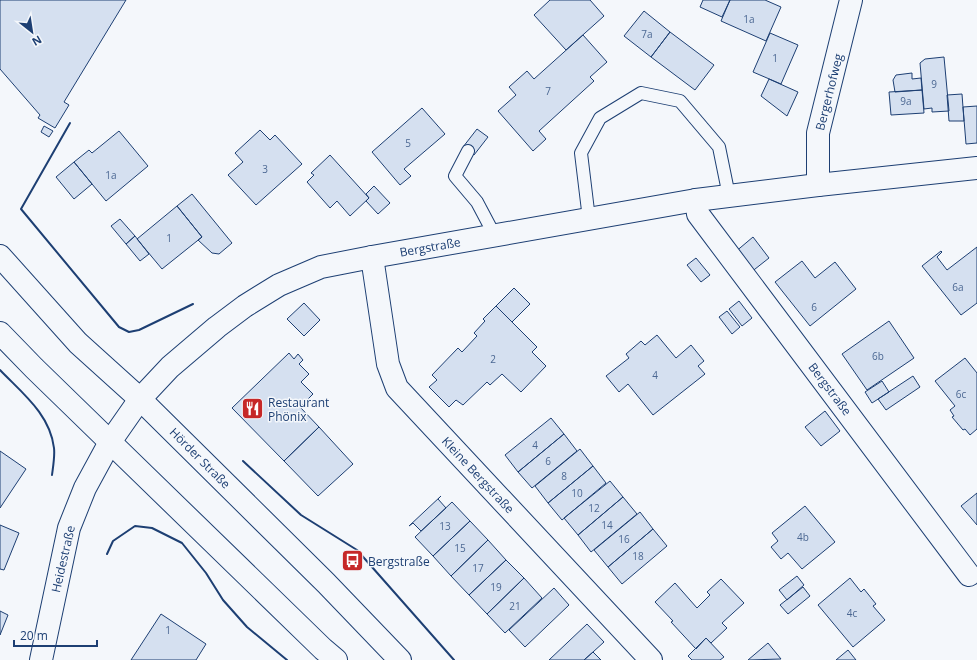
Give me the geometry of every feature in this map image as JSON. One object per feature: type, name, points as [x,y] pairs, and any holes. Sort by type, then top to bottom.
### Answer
[{"type":"main road","name":"Bergerhofweg","points":[[818,184],[818,133],[851,0]]},
{"type":"main road","name":"Bergstraße","points":[[110,442],[140,399],[182,355],[223,323],[278,285],[321,267],[696,200],[818,184],[977,168]]},
{"type":"main road","name":"Bergstraße","points":[[696,200],[698,214],[970,575]]},
{"type":"main road","name":"Hörder Straße","points":[[0,256],[78,343],[140,399],[336,594],[400,660]]},
{"type":"main road","name":"Kleine Bergstraße","points":[[372,257],[388,364],[397,388],[651,660]]},
{"type":"main road","points":[[0,333],[110,442],[336,660]]},
{"type":"main road","name":"Heidestraße","points":[[42,660],[69,528],[85,488],[110,442]]},
{"type":"lane","points":[[588,219],[581,153],[600,118],[641,93],[680,101],[719,147],[729,196]]},
{"type":"lane","points":[[468,151],[455,176],[477,202],[495,236]]},
{"type":"building","points":[[0,0],[126,0],[64,102],[69,105],[55,128],[38,118],[40,115],[0,69]]},
{"type":"building","points":[[550,0],[590,0],[604,16],[566,50],[534,15]]},
{"type":"building","points":[[703,0],[730,0],[722,17],[700,7]]},
{"type":"building","points":[[730,0],[765,0],[781,7],[766,41],[721,21]]},
{"type":"building","points":[[644,11],[670,32],[651,57],[624,36]]},
{"type":"building","points":[[670,32],[714,65],[695,90],[651,57]]},
{"type":"building","points":[[770,33],[798,45],[781,84],[753,72]]},
{"type":"building","points":[[583,35],[607,62],[590,77],[594,81],[539,131],[546,139],[533,151],[498,111],[516,95],[509,87],[527,71],[534,79]]},
{"type":"building","points":[[944,57],[949,111],[932,112],[932,108],[924,109],[920,63],[925,59]]},
{"type":"building","points":[[912,73],[912,79],[921,78],[922,90],[895,92],[893,80],[896,75]]},
{"type":"building","points":[[769,79],[798,92],[787,116],[761,96]]},
{"type":"building","points":[[922,90],[924,113],[891,115],[889,92]]},
{"type":"building","points":[[962,94],[964,121],[949,121],[947,95]]},
{"type":"building","points":[[977,106],[977,143],[966,144],[963,107]]},
{"type":"building","points":[[422,108],[445,134],[404,169],[411,176],[400,185],[372,152]]},
{"type":"building","points":[[44,126],[53,131],[49,137],[41,132]]},
{"type":"building","points":[[477,129],[488,137],[474,155],[463,147]]},
{"type":"building","points":[[260,130],[270,140],[275,135],[302,164],[256,205],[228,175],[243,162],[235,153]]},
{"type":"building","points":[[119,131],[148,166],[106,201],[74,162],[89,150],[92,153]]},
{"type":"building","points":[[330,155],[369,198],[350,216],[337,201],[330,208],[307,182],[314,175],[311,173]]},
{"type":"building","points":[[74,162],[92,184],[74,199],[56,177]]},
{"type":"building","points":[[374,186],[390,203],[378,214],[366,201],[369,198],[366,194]]},
{"type":"building","points":[[192,194],[232,243],[219,254],[212,253],[198,240],[202,237],[177,206]]},
{"type":"building","points":[[177,206],[202,237],[162,269],[137,239]]},
{"type":"building","points":[[120,219],[135,236],[126,244],[111,226]]},
{"type":"building","points":[[135,236],[149,254],[140,261],[126,244]]},
{"type":"building","points":[[753,237],[769,258],[750,273],[734,253]]},
{"type":"building","points":[[977,247],[977,303],[961,315],[922,266],[941,251],[942,252],[937,257],[947,270]]},
{"type":"building","points":[[696,258],[710,275],[701,282],[687,265]]},
{"type":"building","points":[[802,261],[815,278],[835,262],[856,289],[810,326],[775,282]]},
{"type":"building","points":[[514,288],[530,304],[512,322],[496,306]]},
{"type":"building","points":[[739,301],[752,318],[742,326],[729,309]]},
{"type":"building","points":[[304,303],[320,320],[304,336],[287,319]]},
{"type":"building","points":[[496,306],[537,347],[532,352],[546,366],[521,392],[502,374],[490,385],[487,382],[463,405],[456,400],[449,407],[429,387],[437,380],[432,375],[458,348],[462,352],[477,336],[474,333],[485,321],[483,319]]},
{"type":"building","points":[[727,311],[740,327],[732,334],[719,317]]},
{"type":"building","points":[[889,321],[914,358],[867,390],[842,354]]},
{"type":"building","points":[[657,335],[676,358],[691,345],[704,361],[698,366],[705,374],[653,415],[628,384],[619,392],[606,376],[629,358],[626,354],[641,341],[645,345]]},
{"type":"building","points":[[289,353],[294,359],[298,354],[303,360],[299,364],[309,374],[301,382],[313,394],[300,407],[319,427],[284,461],[232,408]]},
{"type":"building","points":[[965,358],[977,373],[977,429],[970,435],[965,429],[963,430],[952,417],[954,416],[950,410],[955,406],[935,381]]},
{"type":"building","points":[[913,376],[920,387],[886,410],[878,399]]},
{"type":"building","points":[[882,381],[889,392],[872,403],[865,392]]},
{"type":"building","points":[[825,411],[840,431],[821,446],[805,427]]},
{"type":"building","points":[[551,418],[564,434],[518,472],[505,455]]},
{"type":"building","points":[[319,427],[353,464],[318,496],[284,461]]},
{"type":"building","points":[[564,434],[577,451],[532,488],[518,472]]},
{"type":"building","points":[[580,449],[593,466],[548,503],[535,486]]},
{"type":"building","points":[[0,451],[26,469],[0,508]]},
{"type":"building","points":[[593,466],[606,483],[562,520],[548,503]]},
{"type":"building","points":[[610,481],[623,497],[578,535],[564,518]]},
{"type":"building","points":[[977,493],[977,525],[961,506]]},
{"type":"building","points":[[441,496],[438,499],[446,508],[421,531],[413,523],[409,526]]},
{"type":"building","points":[[623,497],[637,514],[591,552],[578,535]]},
{"type":"building","points":[[452,502],[470,521],[433,556],[415,537]]},
{"type":"building","points":[[805,506],[835,542],[802,569],[788,553],[781,559],[771,547],[778,541],[772,533]]},
{"type":"building","points":[[640,512],[653,529],[608,567],[594,550]]},
{"type":"building","points":[[470,521],[488,540],[451,576],[433,556]]},
{"type":"building","points":[[0,525],[19,533],[4,570],[0,569]]},
{"type":"building","points":[[653,529],[667,546],[622,584],[608,567]]},
{"type":"building","points":[[488,540],[506,560],[469,595],[451,576]]},
{"type":"building","points":[[506,560],[524,578],[487,614],[469,595]]},
{"type":"building","points":[[797,576],[804,585],[787,600],[779,590]]},
{"type":"building","points":[[524,578],[542,598],[505,633],[487,614]]},
{"type":"building","points":[[850,578],[861,592],[864,589],[876,604],[873,606],[885,620],[853,647],[818,605]]},
{"type":"building","points":[[721,579],[744,603],[722,623],[727,628],[711,643],[706,638],[696,649],[655,602],[675,583],[697,608],[710,595],[707,592]]},
{"type":"building","points":[[803,587],[810,596],[788,614],[780,605]]},
{"type":"building","points":[[554,588],[569,605],[525,647],[509,630]]},
{"type":"building","points":[[0,611],[8,615],[0,635]]},
{"type":"building","points":[[161,614],[206,644],[196,660],[131,660]]},
{"type":"building","points":[[587,624],[604,642],[584,660],[549,660]]},
{"type":"building","points":[[706,638],[724,657],[720,660],[692,660],[688,656]]},
{"type":"building","points":[[768,643],[781,659],[748,660]]},
{"type":"building","points":[[848,650],[856,660],[836,660]]},
{"type":"building","points":[[593,652],[601,660],[584,660]]},
{"type":"wall","points":[[70,123],[21,209],[119,327],[129,332],[139,330],[193,304]]},
{"type":"wall","points":[[0,370],[34,405],[47,425],[54,448],[52,475]]},
{"type":"wall","points":[[243,461],[301,515],[357,550],[454,660]]},
{"type":"wall","points":[[107,554],[113,541],[135,526],[152,528],[182,543],[206,573],[223,600],[247,627],[287,660]]},
{"type":"place","name":"Restaurant Phönix","points":[[253,409]]},
{"type":"place","name":"Bergstraße","points":[[352,561]]}]
